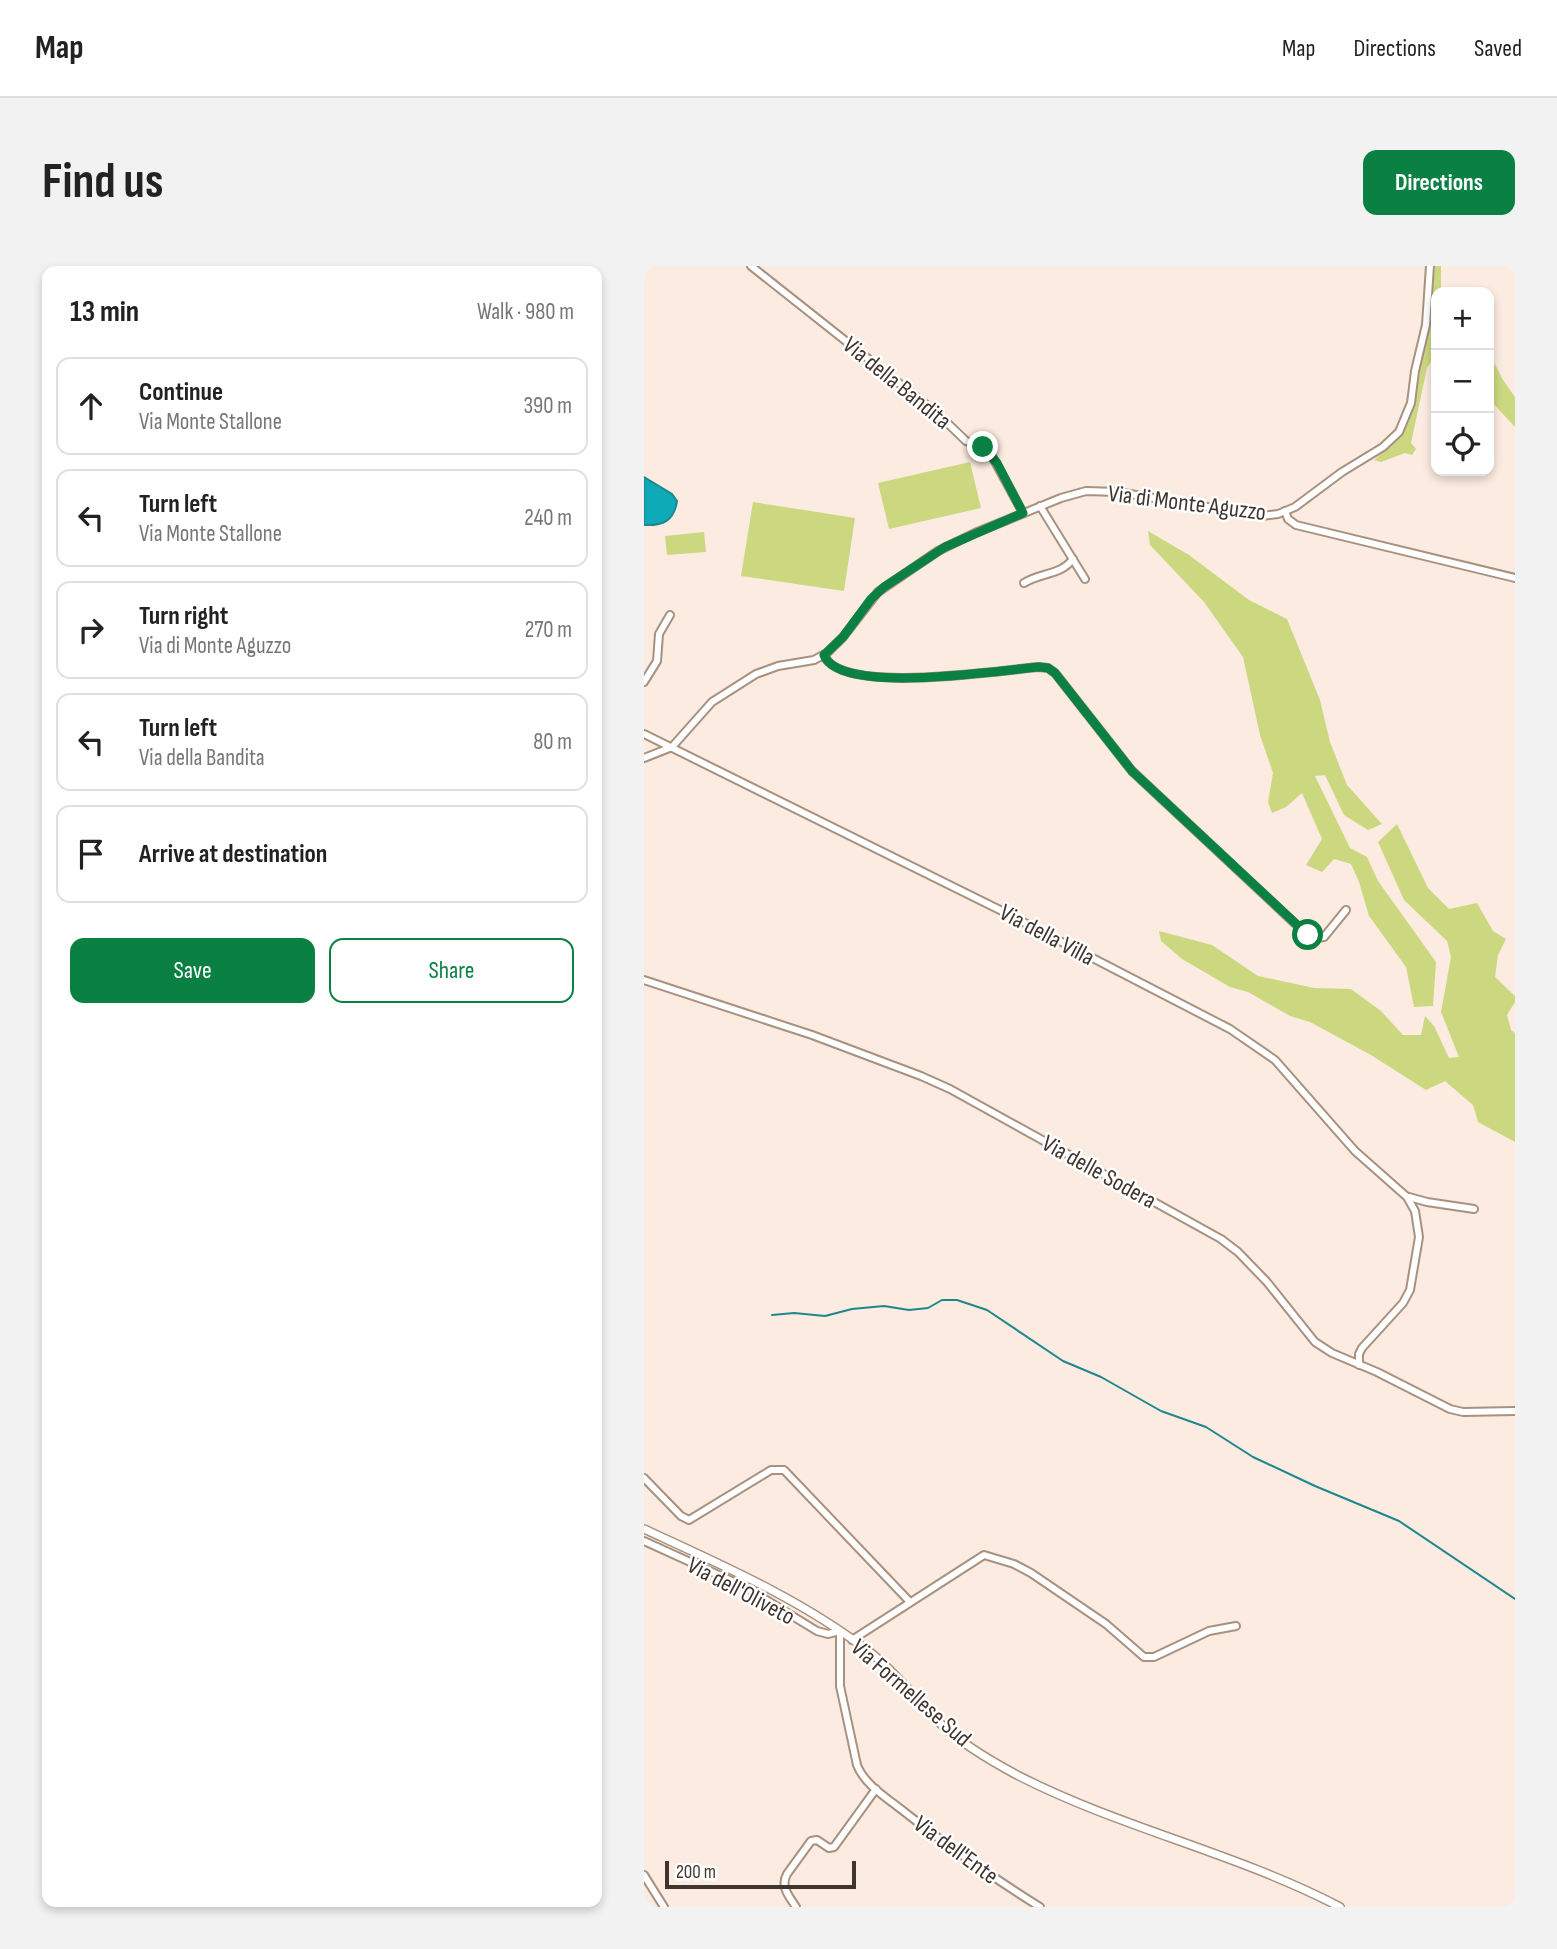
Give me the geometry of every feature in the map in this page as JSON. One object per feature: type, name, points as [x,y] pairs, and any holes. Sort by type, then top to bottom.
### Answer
[{"type":"street","name":"Via della Bandita","points":[[751,266],[937,414],[966,441],[985,448],[997,463],[1023,513]]},
{"type":"street","points":[[1430,266],[1426,325],[1415,371],[1412,400],[1400,430],[1383,447],[1342,472],[1295,507],[1284,511],[1288,519],[1296,525],[1515,578]]},
{"type":"street","name":"Via di Monte Aguzzo","points":[[824,655],[843,637],[871,599],[884,587],[945,547],[1069,495],[1093,491],[1118,492],[1257,516],[1270,516],[1284,511]]},
{"type":"street","points":[[1040,506],[1085,579]]},
{"type":"street","points":[[1024,583],[1038,575],[1064,569],[1073,559]]},
{"type":"street","points":[[644,682],[656,664],[660,632],[670,615]]},
{"type":"street","points":[[644,758],[672,747],[702,712],[722,694],[767,669],[814,660],[824,655],[835,668],[864,676],[891,679],[1048,668],[1055,673],[1132,771],[1303,931],[1315,938],[1324,937],[1346,910]]},
{"type":"street","name":"Via della Villa","points":[[644,734],[986,903],[1230,1029],[1275,1060],[1354,1151],[1407,1196],[1474,1209]]},
{"type":"street","name":"Via delle Sodera","points":[[644,980],[812,1035],[950,1089],[1222,1239],[1272,1288],[1308,1336],[1332,1353],[1377,1371],[1450,1409],[1463,1412],[1515,1411]]},
{"type":"street","points":[[1359,1365],[1362,1348],[1403,1303],[1410,1290],[1419,1231],[1415,1211],[1407,1196]]},
{"type":"street","points":[[644,1478],[679,1515],[689,1520],[771,1470],[784,1470],[910,1602]]},
{"type":"street","name":"Via Formellese Sud","points":[[644,1529],[736,1570],[840,1631],[883,1664],[951,1733],[1015,1774],[1079,1803],[1287,1883],[1340,1907]]},
{"type":"street","name":"Via dell'Oliveto","points":[[644,1541],[744,1587],[817,1631],[840,1631]]},
{"type":"street","points":[[852,1640],[978,1557],[987,1555],[1031,1573],[1106,1624],[1144,1657],[1156,1656],[1209,1631],[1236,1626]]},
{"type":"street","name":"Via dell'Ente","points":[[840,1631],[840,1686],[861,1773],[960,1856],[1040,1907]]},
{"type":"street","points":[[796,1907],[784,1889],[787,1874],[813,1840],[818,1840],[829,1848],[834,1847],[876,1788]]},
{"type":"street","points":[[644,1875],[664,1907]]},
{"type":"green space","points":[[1435,266],[1441,266],[1441,287],[1433,287]]},
{"type":"green space","points":[[1431,306],[1431,362],[1427,368],[1411,443],[1416,449],[1412,455],[1405,453],[1381,462],[1374,460],[1395,442],[1403,429],[1412,407]]},
{"type":"green space","points":[[1494,363],[1515,397],[1515,427],[1494,404]]},
{"type":"green space","points":[[970,462],[981,508],[889,529],[878,483]]},
{"type":"green space","points":[[753,502],[855,518],[844,591],[741,576]]},
{"type":"green space","points":[[1148,531],[1189,555],[1249,600],[1287,619],[1320,700],[1330,742],[1347,785],[1382,824],[1368,830],[1344,815],[1325,775],[1315,776],[1350,848],[1367,857],[1378,881],[1436,962],[1433,1006],[1414,1007],[1406,967],[1369,916],[1351,864],[1334,859],[1322,872],[1306,865],[1322,839],[1302,793],[1286,807],[1272,813],[1268,802],[1273,773],[1260,735],[1243,657],[1204,602],[1150,545]]},
{"type":"green space","points":[[704,532],[706,552],[667,555],[665,536]]},
{"type":"green space","points":[[1397,824],[1428,888],[1449,909],[1477,903],[1493,931],[1506,939],[1498,955],[1495,977],[1515,996],[1515,1002],[1507,1015],[1511,1030],[1515,1033],[1515,1142],[1478,1122],[1473,1105],[1445,1081],[1426,1090],[1371,1055],[1310,1022],[1290,1016],[1248,992],[1230,987],[1182,959],[1161,941],[1159,931],[1212,945],[1258,976],[1314,988],[1351,989],[1381,1011],[1403,1035],[1421,1035],[1425,1016],[1434,1026],[1449,1058],[1459,1057],[1441,1012],[1451,957],[1447,941],[1404,900],[1378,842]]},
{"type":"water","points":[[644,477],[672,494],[677,501],[670,518],[662,523],[644,525]]},
{"type":"waterway","points":[[772,1315],[794,1313],[825,1316],[852,1309],[884,1306],[909,1310],[928,1308],[942,1300],[957,1300],[987,1310],[1063,1361],[1101,1377],[1161,1411],[1206,1427],[1253,1457],[1399,1521],[1515,1599]]},
{"type":"route","points":[[983,447],[997,463],[1023,513],[959,539],[880,590],[843,637],[824,655],[827,662],[833,667],[852,673],[897,679],[1048,668],[1055,673],[1132,771],[1308,935]]}]
